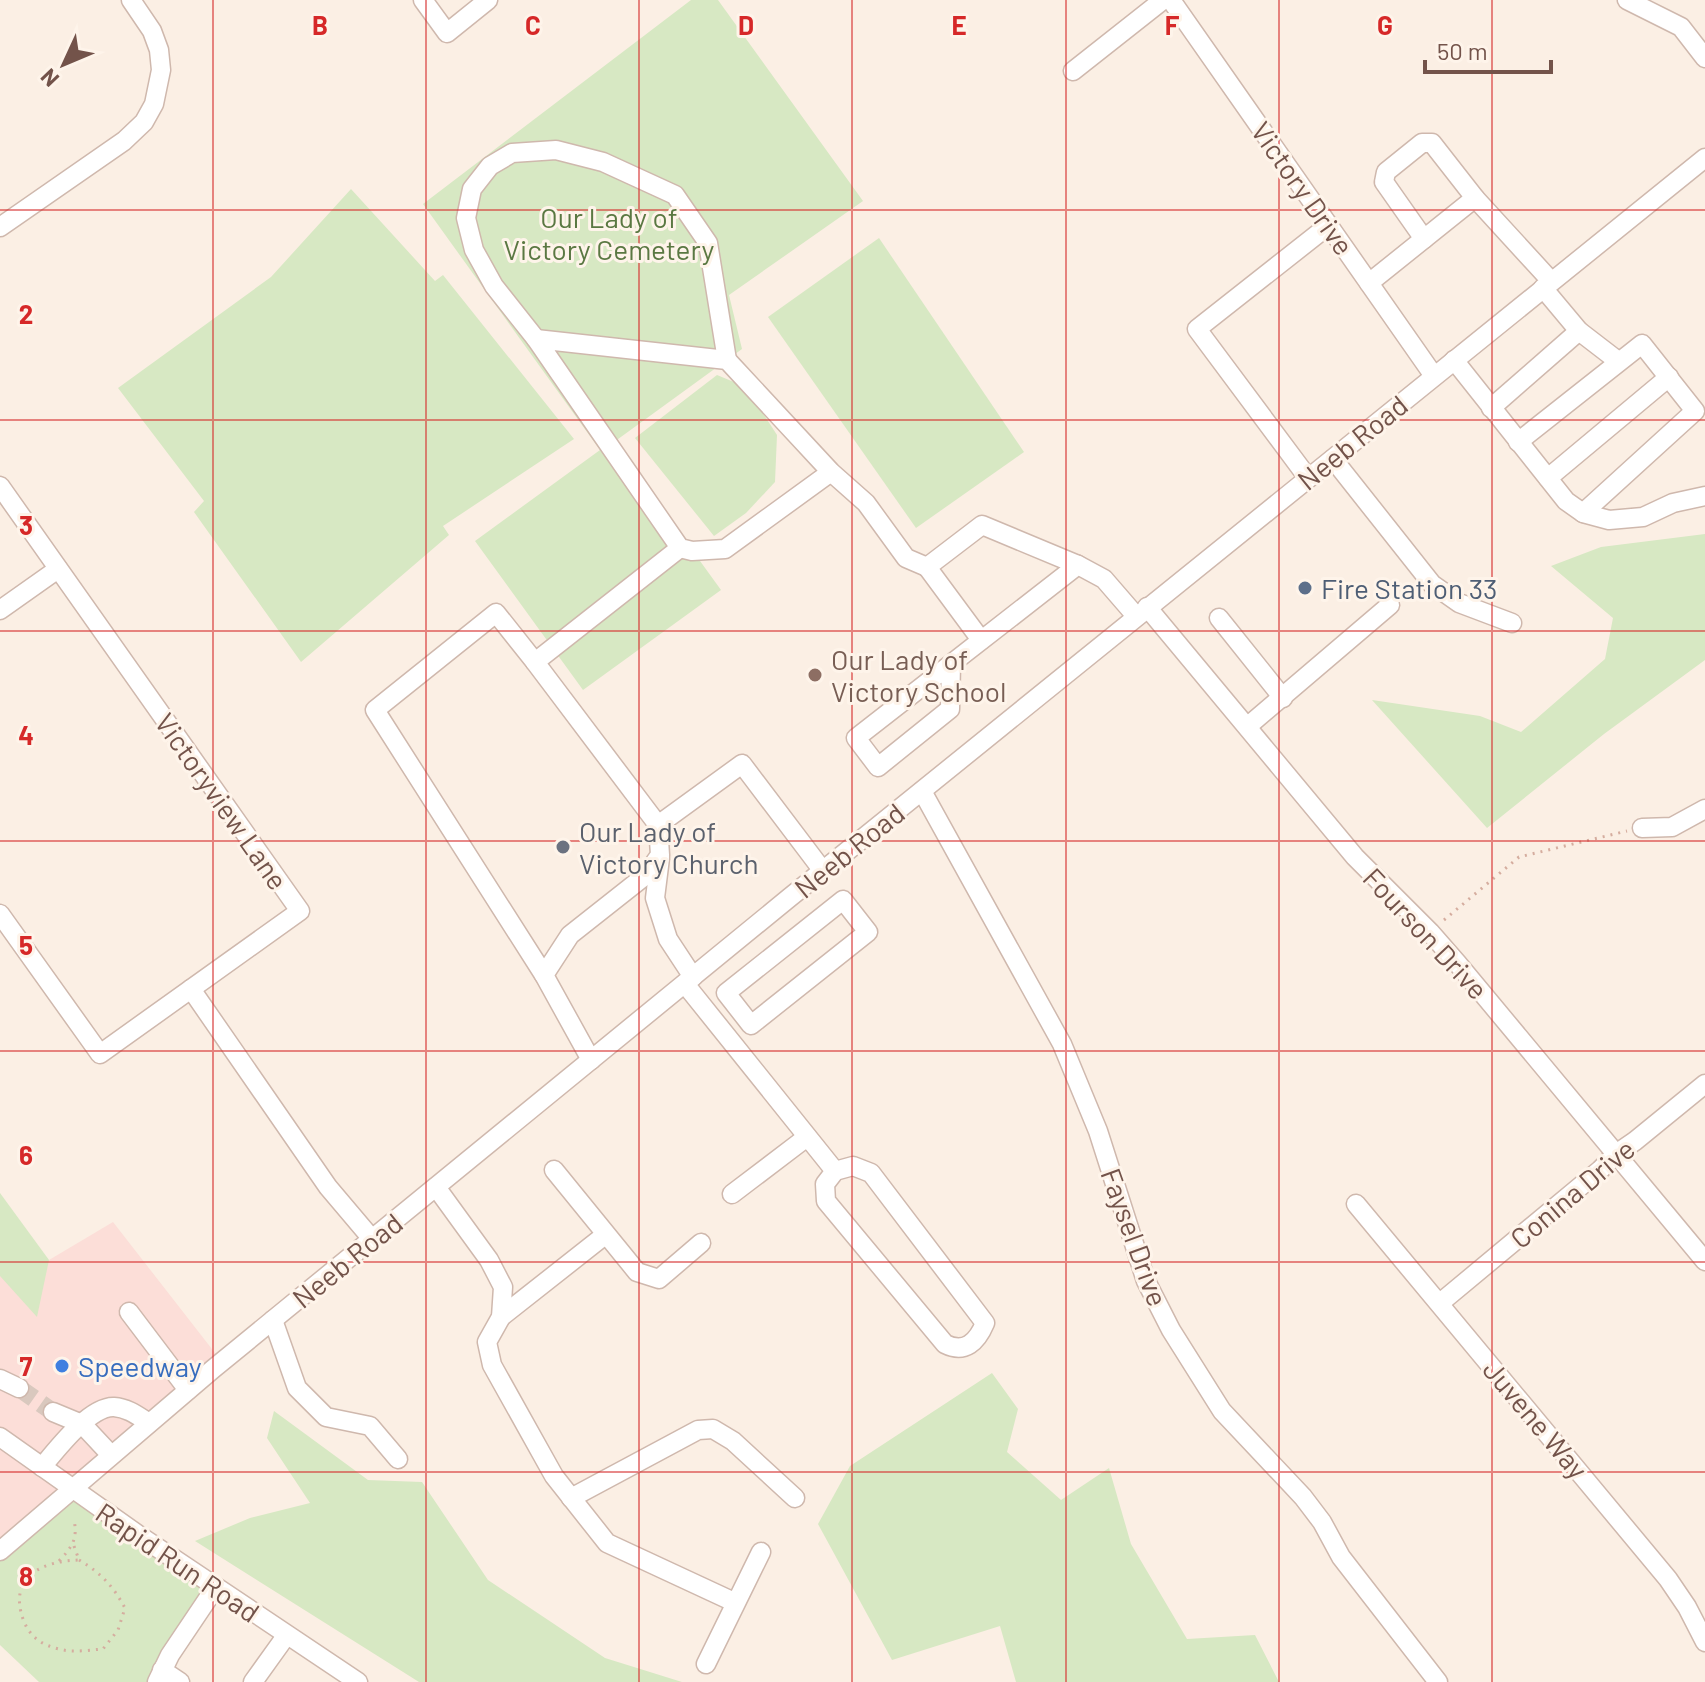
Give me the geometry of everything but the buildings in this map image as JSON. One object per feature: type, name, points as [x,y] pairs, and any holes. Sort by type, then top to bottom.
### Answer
[{"type":"street","points":[[0,227],[124,141],[144,122],[154,104],[161,70],[159,50],[152,31],[131,0]]},
{"type":"street","points":[[423,0],[447,33],[488,0]]},
{"type":"street","points":[[1073,71],[1163,0]]},
{"type":"street","name":"Victory Drive","points":[[1171,0],[1434,376]]},
{"type":"street","points":[[1627,0],[1681,27],[1705,58]]},
{"type":"street","points":[[1424,239],[1384,182],[1386,172],[1422,143],[1432,143],[1547,284],[1579,331],[1618,361]]},
{"type":"street","points":[[831,472],[725,549],[692,551],[680,548],[536,339],[494,286],[474,250],[466,218],[472,189],[490,166],[512,153],[556,150],[603,162],[675,195],[708,243],[727,360],[831,472],[866,503],[906,558],[927,567],[981,640]]},
{"type":"street","name":"Neeb Road","points":[[2,1545],[1141,611],[1705,158]]},
{"type":"street","points":[[1369,283],[1475,198]]},
{"type":"street","points":[[1308,478],[1197,329],[1329,225]]},
{"type":"street","points":[[1491,408],[1579,331]]},
{"type":"street","points":[[536,339],[727,360]]},
{"type":"street","points":[[1518,442],[1642,344],[1695,411],[1583,513]]},
{"type":"street","points":[[1454,360],[1566,501],[1583,513],[1609,520],[1643,517],[1673,503],[1705,496]]},
{"type":"street","points":[[1548,478],[1669,377]]},
{"type":"street","points":[[1333,459],[1432,584],[1459,603],[1512,623]]},
{"type":"street","name":"Victoryview Lane","points":[[0,486],[300,911],[191,989]]},
{"type":"street","name":"Fourson Drive","points":[[927,567],[982,525],[1104,579],[1141,611],[1248,726],[1355,857],[1430,932],[1705,1261]]},
{"type":"street","points":[[535,662],[680,548]]},
{"type":"street","points":[[951,664],[950,709],[878,767],[856,738],[1078,565]]},
{"type":"street","points":[[0,610],[58,569]]},
{"type":"street","points":[[1248,726],[1390,605]]},
{"type":"street","points":[[591,1060],[544,975],[375,710],[496,613],[658,825],[660,855],[655,898],[668,939],[689,980],[835,1171]]},
{"type":"street","points":[[1219,618],[1283,698]]},
{"type":"street","points":[[658,825],[742,764],[823,871]]},
{"type":"street","name":"Faysel Drive","points":[[922,791],[1062,1044],[1098,1131],[1146,1281],[1171,1330],[1222,1411],[1303,1497],[1322,1522],[1341,1557],[1438,1682]]},
{"type":"street","points":[[1642,828],[1672,827],[1705,809]]},
{"type":"street","points":[[544,975],[570,935],[646,875],[660,855]]},
{"type":"street","points":[[789,898],[811,925]]},
{"type":"street","points":[[843,900],[868,932],[751,1025],[726,993],[811,925],[843,900]]},
{"type":"street","points":[[0,914],[100,1054],[191,989],[328,1187],[372,1239]]},
{"type":"street","points":[[730,947],[750,974]]},
{"type":"street","name":"Conina Drive","points":[[1440,1303],[1616,1154],[1705,1084]]},
{"type":"street","points":[[732,1194],[807,1137]]},
{"type":"street","points":[[853,1166],[871,1173],[985,1323],[980,1335],[966,1348],[956,1350],[945,1344],[826,1201],[825,1184],[835,1171],[853,1166]]},
{"type":"street","points":[[554,1170],[637,1272],[659,1279],[701,1243]]},
{"type":"street","points":[[436,1187],[489,1260],[503,1287],[501,1317]]},
{"type":"street","name":"Juvene Way","points":[[1356,1204],[1668,1579],[1705,1642]]},
{"type":"street","points":[[605,1235],[501,1317],[487,1342],[492,1365],[554,1476],[607,1543],[734,1602]]},
{"type":"street","points":[[129,1312],[188,1390]]},
{"type":"street","points":[[273,1320],[297,1388],[326,1417],[370,1426],[398,1459]]},
{"type":"street","points":[[0,1379],[19,1388]]},
{"type":"street","points":[[42,1467],[91,1415],[111,1407],[126,1409],[149,1423]]},
{"type":"street","points":[[53,1412],[82,1424],[111,1455]]},
{"type":"street","points":[[571,1498],[698,1430],[713,1429],[733,1441],[795,1498]]},
{"type":"street","name":"Rapid Run Road","points":[[0,1437],[215,1588],[358,1682]]},
{"type":"street","points":[[706,1664],[761,1552]]},
{"type":"street","points":[[180,1682],[160,1676],[215,1588]]},
{"type":"street","points":[[253,1682],[286,1636]]},
{"type":"path","points":[[1430,932],[1519,857],[1642,828]]},
{"type":"path","points":[[74,1520],[74,1546],[79,1560]]},
{"type":"path","points":[[59,1561],[74,1546]]},
{"type":"path","points":[[79,1560],[114,1587],[125,1608],[118,1630],[103,1649],[59,1650],[36,1640],[27,1631],[17,1604],[20,1587],[42,1567],[59,1561],[79,1560]]},
{"type":"shaded area","points":[[113,1222],[222,1362],[0,1551],[0,1266],[27,1295],[49,1260]]},
{"type":"green space","name":"Our Lady of Victory Cemetery","points":[[691,0],[718,0],[863,201],[729,295],[742,349],[614,442],[721,590],[583,690],[475,541],[600,450],[423,204]]},
{"type":"green space","points":[[351,189],[435,281],[443,275],[574,439],[443,526],[449,535],[301,662],[194,512],[204,501],[118,388],[271,277]]},
{"type":"green space","points":[[879,238],[1024,452],[916,528],[768,317]]},
{"type":"green space","points":[[717,375],[746,387],[777,435],[775,482],[746,513],[714,536],[635,438]]},
{"type":"green space","points":[[1705,534],[1705,660],[1604,734],[1487,828],[1372,700],[1480,716],[1521,732],[1605,659],[1613,618],[1551,566],[1601,547]]},
{"type":"green space","points":[[0,1193],[49,1260],[37,1317],[0,1276]]},
{"type":"green space","points":[[992,1373],[1018,1409],[1007,1452],[1061,1500],[1109,1468],[1131,1544],[1187,1639],[1255,1635],[1279,1682],[1016,1682],[1000,1626],[892,1660],[818,1524],[850,1466]]},
{"type":"green space","points":[[274,1411],[368,1480],[422,1482],[488,1580],[605,1658],[682,1682],[419,1682],[195,1541],[250,1518],[310,1503],[267,1438]]},
{"type":"green space","points":[[72,1490],[215,1588],[157,1682],[39,1682],[0,1645],[0,1551]]},
{"type":"tunnel","points":[[19,1388],[53,1412]]},
{"type":"place","name":"Fire Station 33","points":[[1305,588]]},
{"type":"place","name":"Our Lady of Victory School","points":[[815,675]]},
{"type":"place","name":"Our Lady of Victory Church","points":[[563,847]]},
{"type":"place","name":"Speedway","points":[[62,1366]]}]
